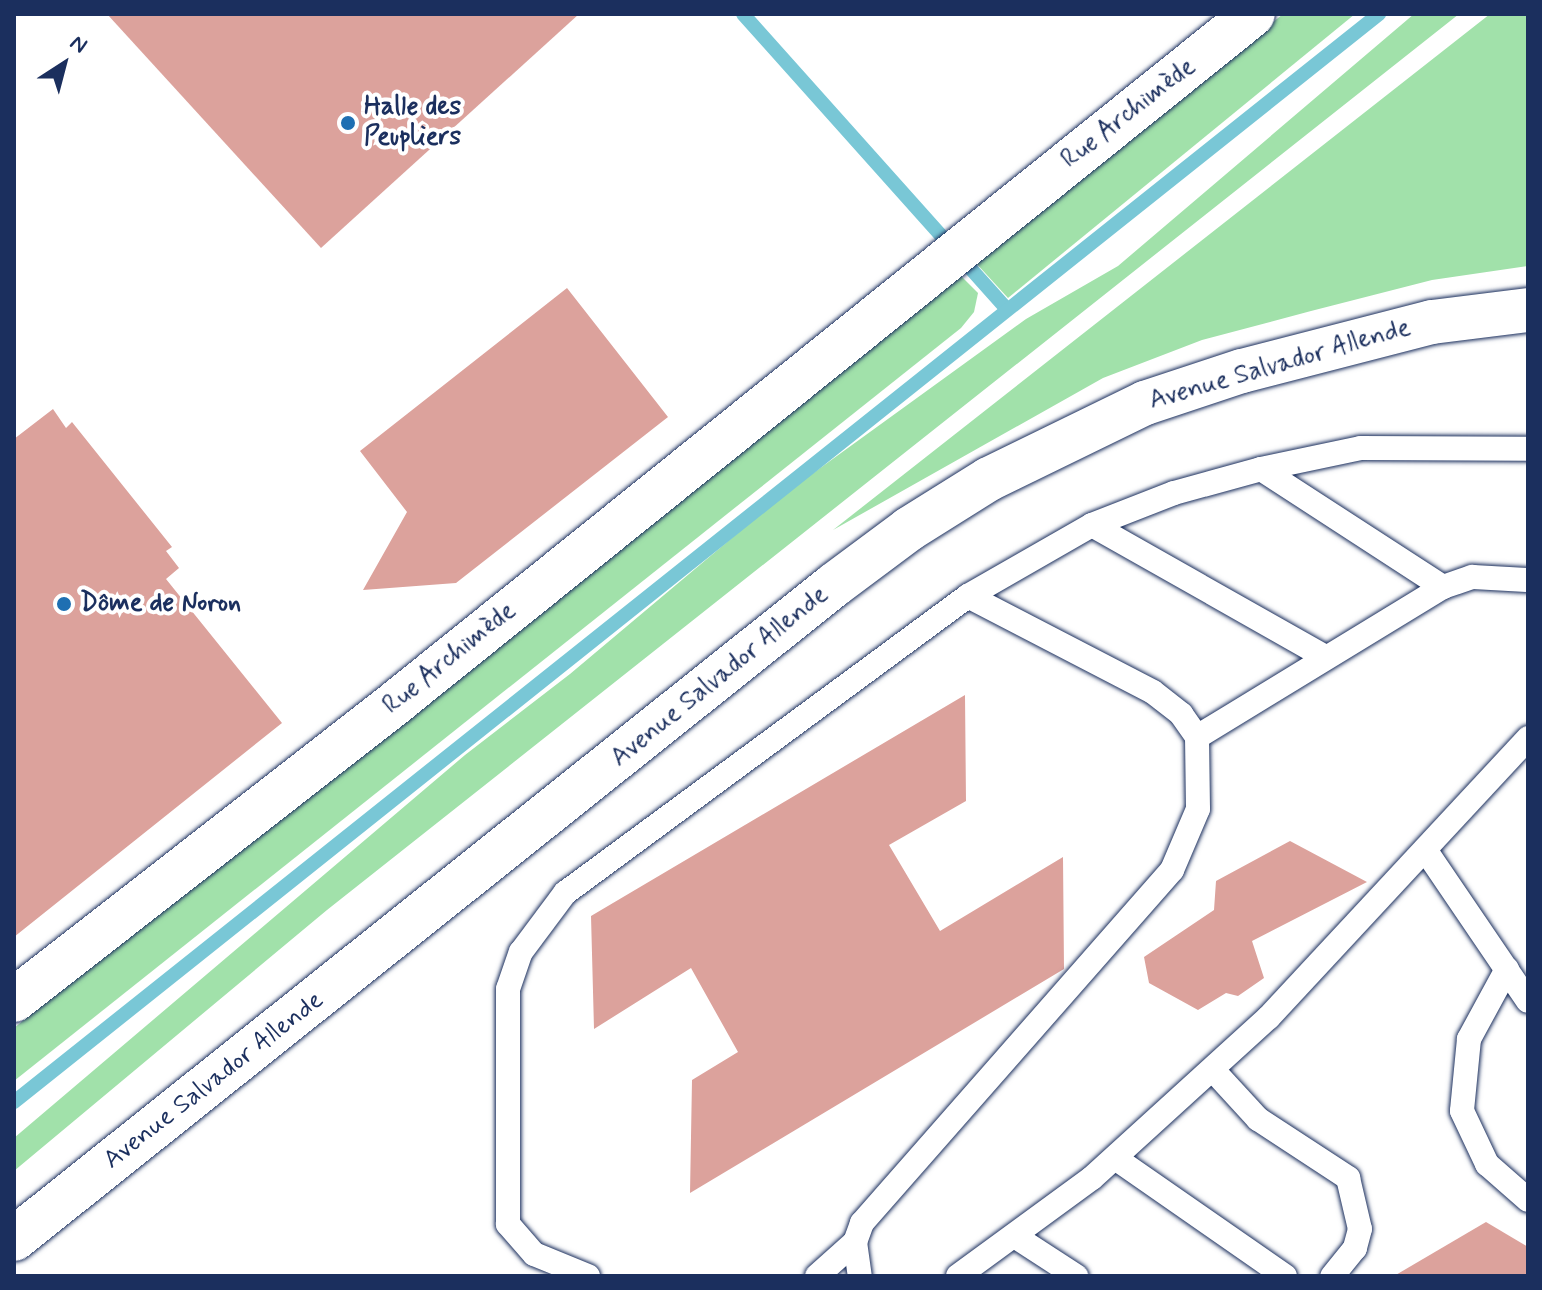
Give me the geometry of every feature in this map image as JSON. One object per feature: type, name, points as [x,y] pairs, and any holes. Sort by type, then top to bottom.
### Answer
[{"type":"main road","name":"Rue Archimède","points":[[14,1000],[1253,14]]},
{"type":"main road","name":"Avenue Salvador Allende","points":[[14,1239],[834,585],[976,487],[1145,403],[1242,371],[1432,322],[1528,310]]},
{"type":"lane","points":[[588,1276],[534,1254],[508,1224],[508,989],[521,952],[565,893],[968,596],[1092,525],[1174,493],[1261,469],[1361,448],[1528,449]]},
{"type":"lane","points":[[1261,469],[1443,587]]},
{"type":"lane","points":[[1092,525],[1325,657]]},
{"type":"lane","points":[[1197,737],[1443,587],[1472,577],[1528,580]]},
{"type":"lane","points":[[817,1276],[855,1242],[862,1223],[887,1191],[1172,870],[1198,809],[1197,737],[1181,714],[1153,692],[968,596]]},
{"type":"lane","points":[[958,1276],[1016,1237],[1115,1158],[1213,1070],[1426,851],[1528,738]]},
{"type":"lane","points":[[1426,851],[1528,1001]]},
{"type":"lane","points":[[1507,969],[1469,1039],[1462,1111],[1487,1164],[1528,1200]]},
{"type":"lane","points":[[1213,1070],[1267,1126],[1348,1178],[1360,1229],[1355,1248],[1332,1276]]},
{"type":"lane","points":[[1115,1158],[1285,1276]]},
{"type":"lane","points":[[1016,1237],[1076,1276]]},
{"type":"lane","points":[[855,1242],[860,1276]]},
{"type":"green space","points":[[1283,14],[1355,14],[1008,298],[975,262]]},
{"type":"green space","points":[[1414,14],[1459,14],[327,910],[14,1171],[14,1138],[465,755],[570,674],[783,495],[1026,319],[1118,266]]},
{"type":"green space","points":[[1490,14],[1528,14],[1528,266],[1432,280],[1202,340],[1103,378],[833,530]]},
{"type":"green space","points":[[959,274],[978,293],[974,312],[961,328],[14,1081],[14,1028]]},
{"type":"building","name":"Halle des Peupliers","points":[[107,14],[579,14],[321,248]]},
{"type":"building","points":[[567,288],[668,417],[456,583],[363,590],[407,512],[360,451]]},
{"type":"building","points":[[53,409],[66,428],[72,422],[172,547],[166,551],[179,568],[166,579],[282,723],[14,937],[14,439]]},
{"type":"building","points":[[965,695],[966,801],[889,845],[940,931],[1063,857],[1064,969],[690,1193],[692,1080],[738,1052],[691,968],[594,1029],[591,916]]},
{"type":"building","points":[[1290,841],[1367,882],[1252,941],[1264,978],[1238,996],[1226,993],[1198,1010],[1149,983],[1144,957],[1214,910],[1216,881]]},
{"type":"building","points":[[1486,1222],[1528,1247],[1528,1276],[1394,1276]]},
{"type":"waterway","points":[[743,14],[1006,308]]},
{"type":"waterway","points":[[14,1102],[1379,14]]},
{"type":"place","name":"Halle des Peupliers","points":[[348,123]]},
{"type":"place","name":"Dôme de Noron","points":[[64,604]]}]
